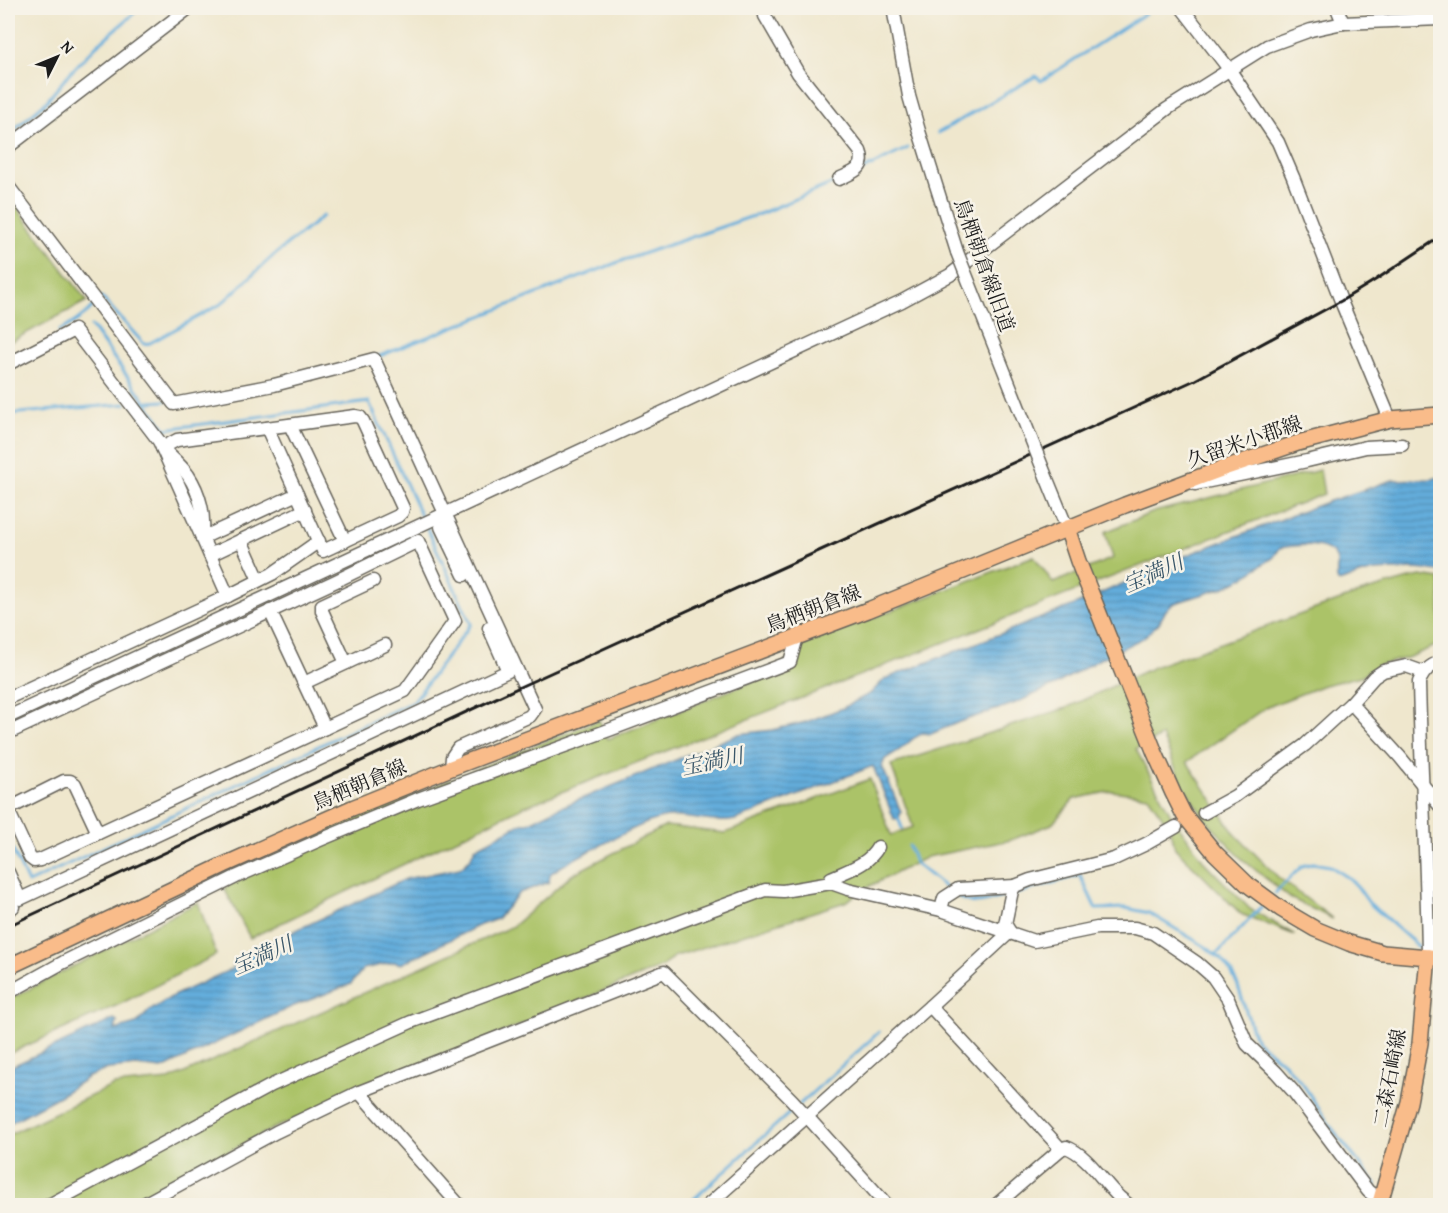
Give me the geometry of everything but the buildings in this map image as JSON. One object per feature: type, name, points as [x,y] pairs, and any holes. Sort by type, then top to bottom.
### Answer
[{"type":"main road","name":"久留米小郡線","points":[[1067,528],[1158,492],[1298,443],[1390,419],[1440,415]]},
{"type":"main road","points":[[1067,528],[1151,744],[1173,793],[1184,815],[1215,853],[1247,884],[1281,909],[1315,929],[1349,943],[1383,953],[1434,958]]},
{"type":"main road","name":"鳥栖朝倉線","points":[[8,967],[352,808],[451,768],[878,606],[1067,528]]},
{"type":"main road","name":"二森石崎線","points":[[1380,1203],[1409,1102],[1434,958]]},
{"type":"street","points":[[8,147],[189,8]]},
{"type":"street","points":[[765,8],[765,16],[798,73],[860,151],[863,159],[861,165],[839,179]]},
{"type":"street","name":"鳥栖朝倉線旧道","points":[[893,8],[909,96],[957,252],[1067,528]]},
{"type":"street","points":[[1182,8],[1229,69],[1278,142],[1390,419]]},
{"type":"street","points":[[1337,8],[1343,23]]},
{"type":"street","points":[[8,717],[902,301],[950,275],[1167,109],[1277,41],[1343,23],[1440,19]]},
{"type":"street","points":[[8,186],[174,404],[274,386],[374,359],[489,617],[508,672],[20,899],[8,872]]},
{"type":"street","points":[[8,364],[74,330],[159,441],[228,596]]},
{"type":"street","points":[[8,698],[228,596],[321,546],[345,541],[402,512],[403,508],[360,417],[177,440],[162,448]]},
{"type":"street","points":[[290,425],[345,541]]},
{"type":"street","points":[[267,429],[336,581]]},
{"type":"street","points":[[1158,492],[1366,447],[1402,445]]},
{"type":"street","points":[[202,538],[297,494]]},
{"type":"street","points":[[210,555],[305,510]]},
{"type":"street","points":[[441,527],[535,709],[530,716],[458,748],[452,757],[451,768]]},
{"type":"street","points":[[241,540],[259,580]]},
{"type":"street","points":[[8,733],[418,541],[455,621],[405,691],[40,860],[34,861],[30,858],[8,809],[64,781],[70,781],[75,784],[98,833]]},
{"type":"street","points":[[346,663],[322,611],[322,605],[373,581]]},
{"type":"street","points":[[270,611],[325,728]]},
{"type":"street","points":[[8,993],[64,962],[236,877],[418,799],[790,662],[797,637]]},
{"type":"street","points":[[304,683],[385,645]]},
{"type":"street","points":[[1434,958],[1427,892],[1421,781],[1421,677],[1433,665],[1440,662]]},
{"type":"street","points":[[1204,813],[1235,796],[1305,746],[1351,703],[1374,677],[1383,671],[1406,666],[1421,677]]},
{"type":"street","points":[[1351,703],[1421,781],[1440,806]]},
{"type":"street","points":[[940,910],[944,898],[958,890],[1015,886],[1030,880],[1114,859],[1176,827]]},
{"type":"street","points":[[831,883],[831,878],[864,862],[874,854],[878,847]]},
{"type":"street","points":[[48,1206],[263,1090],[411,1022],[765,890],[783,891],[831,883],[940,910],[1034,941],[1097,928],[1135,928],[1153,933],[1182,952],[1213,977],[1228,999],[1247,1044],[1293,1091],[1368,1191],[1380,1203]]},
{"type":"street","points":[[1010,932],[1005,924],[1015,886]]},
{"type":"street","points":[[707,1206],[804,1113],[930,1006],[1010,932]]},
{"type":"street","points":[[140,1206],[276,1132],[359,1092],[664,972],[792,1100],[888,1206]]},
{"type":"street","points":[[930,1006],[1061,1149]]},
{"type":"street","points":[[359,1092],[460,1206]]},
{"type":"street","points":[[995,1206],[1066,1147],[1073,1150],[1101,1176],[1119,1198],[1129,1206]]},
{"type":"green space","points":[[8,196],[87,301],[8,343]]},
{"type":"green space","points":[[1320,470],[1324,494],[523,807],[250,938],[224,888],[335,826],[599,720],[608,739],[791,666],[799,646],[1034,556],[1053,583],[1113,558],[1105,532],[1154,512]]},
{"type":"green space","points":[[1420,576],[1440,579],[1440,644],[1407,658],[1379,665],[1361,676],[1324,685],[1265,708],[1187,762],[1235,834],[1278,877],[1333,919],[1290,898],[1242,859],[1204,818],[1182,784],[1162,736],[1136,749],[1171,815],[1206,864],[1250,909],[1295,935],[1241,914],[1175,848],[1168,825],[1148,796],[1112,791],[1074,799],[1052,824],[1011,840],[927,857],[868,887],[845,902],[673,957],[663,966],[274,1128],[127,1205],[8,1205],[8,1135],[114,1085],[169,1080],[513,926],[573,874],[666,826],[725,833],[870,779],[891,835],[913,827],[891,765],[1066,708],[1156,666],[1366,591]]},
{"type":"green space","points":[[198,902],[216,955],[120,1004],[8,1054],[8,1000]]},
{"type":"water","name":"宝満川","points":[[1440,477],[1440,571],[1414,569],[1373,571],[1338,582],[1337,562],[1329,550],[1313,546],[1280,548],[1273,558],[1243,578],[1223,588],[1175,603],[1166,610],[1159,623],[1143,638],[1055,685],[1013,704],[931,734],[923,733],[914,738],[885,759],[882,766],[901,812],[899,818],[894,819],[873,766],[735,820],[717,821],[671,817],[649,822],[565,864],[550,874],[549,882],[519,893],[497,919],[401,964],[395,962],[363,969],[351,984],[291,1007],[162,1069],[136,1066],[108,1069],[88,1077],[8,1124],[8,1068],[114,1019],[117,1021],[115,1030],[136,1024],[149,1011],[173,996],[232,969],[245,954],[406,879],[460,868],[470,859],[475,848],[522,823],[528,823],[554,810],[739,734],[772,730],[806,722],[843,708],[871,693],[885,679],[1077,604],[1192,553],[1327,502],[1393,480]]},
{"type":"waterway","points":[[8,135],[46,102],[96,46],[139,8]]},
{"type":"waterway","points":[[938,133],[1036,76],[1041,81],[1146,13]]},
{"type":"waterway","points":[[861,171],[908,148]]},
{"type":"waterway","points":[[377,357],[616,263],[762,213],[836,182]]},
{"type":"waterway","points":[[99,300],[101,297],[144,344],[150,343],[221,304],[272,257],[323,216]]},
{"type":"waterway","points":[[59,331],[78,320],[94,305]]},
{"type":"waterway","points":[[91,326],[165,429],[369,402],[423,520]]},
{"type":"waterway","points":[[136,403],[165,401]]},
{"type":"waterway","points":[[8,414],[126,404]]},
{"type":"waterway","points":[[8,840],[28,883],[414,701],[471,624],[426,526]]},
{"type":"waterway","points":[[897,815],[902,828]]},
{"type":"waterway","points":[[909,846],[915,863],[950,891]]},
{"type":"waterway","points":[[1275,893],[1302,866],[1313,863],[1330,866],[1349,878],[1369,903],[1419,947]]},
{"type":"waterway","points":[[1015,894],[1080,875],[1096,909],[1126,908],[1149,913],[1206,947],[1221,959],[1237,983],[1255,1039],[1284,1063],[1302,1083],[1331,1127],[1376,1185]]},
{"type":"waterway","points":[[955,895],[975,903],[1008,895]]},
{"type":"waterway","points":[[1216,955],[1262,906]]},
{"type":"waterway","points":[[1434,967],[1440,976]]},
{"type":"waterway","points":[[800,1104],[879,1032]]},
{"type":"waterway","points":[[686,1206],[795,1108]]},
{"type":"railway","points":[[8,926],[524,685],[1195,380],[1341,301],[1440,237]]}]
